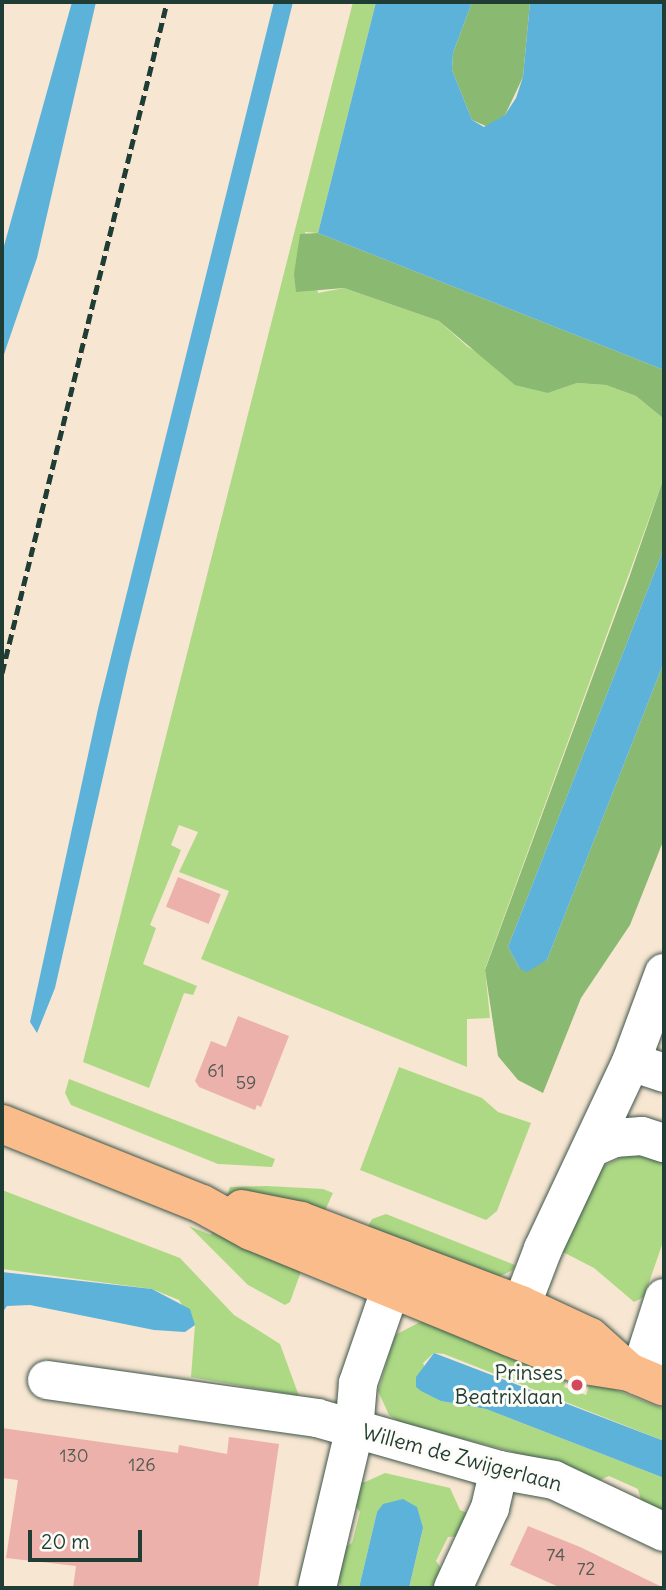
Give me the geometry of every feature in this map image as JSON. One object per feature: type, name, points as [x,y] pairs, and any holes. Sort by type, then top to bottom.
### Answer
[{"type":"main road","points":[[2,1124],[202,1204],[251,1231],[395,1273],[516,1321],[578,1364],[644,1378]]},
{"type":"street","points":[[516,1321],[592,1148],[648,1068],[664,974]]},
{"type":"street","points":[[592,1148],[628,1137],[664,1143]]},
{"type":"street","name":"Willem de Zwijgerlaan","points":[[395,1273],[358,1383],[354,1431],[499,1470],[554,1480],[664,1532]]},
{"type":"street","points":[[644,1378],[664,1298]]},
{"type":"street","points":[[47,1380],[317,1418],[354,1431],[317,1588]]},
{"type":"street","points":[[453,1588],[490,1508],[499,1470]]},
{"type":"green space","points":[[353,2],[376,2],[318,233],[305,232],[318,293],[344,288],[439,321],[468,347],[548,393],[577,383],[606,385],[636,396],[664,419],[662,483],[485,969],[490,1018],[467,1019],[467,1067],[201,959],[229,891],[179,872],[198,832],[179,825],[171,845],[181,850],[150,925],[156,928],[143,964],[197,986],[193,995],[184,993],[149,1088],[83,1062]]},
{"type":"green space","points":[[472,2],[530,2],[523,77],[505,115],[488,127],[472,120],[452,70],[453,53]]},
{"type":"green space","points":[[318,233],[664,370],[664,419],[636,396],[606,385],[577,383],[548,393],[515,385],[439,321],[344,288],[296,292],[294,274],[300,234]]},
{"type":"green space","points":[[664,453],[664,548],[508,947],[520,969],[547,960],[664,662],[664,839],[630,925],[581,998],[543,1093],[518,1080],[498,1056],[485,970],[662,483]]},
{"type":"green space","points":[[399,1067],[482,1098],[498,1112],[531,1123],[497,1211],[486,1220],[360,1170]]},
{"type":"green space","points":[[69,1079],[275,1159],[272,1167],[218,1164],[71,1105],[65,1093]]},
{"type":"green space","points":[[642,1155],[664,1163],[664,1239],[644,1297],[634,1302],[594,1268],[561,1251],[600,1168],[624,1156]]},
{"type":"green space","points":[[230,1187],[323,1189],[333,1193],[322,1217],[228,1194]]},
{"type":"green space","points":[[2,1190],[180,1258],[234,1315],[280,1344],[299,1396],[191,1377],[195,1325],[179,1300],[152,1289],[2,1269]]},
{"type":"green space","points":[[386,1214],[515,1265],[513,1270],[485,1283],[364,1234],[372,1219]]},
{"type":"green space","points":[[189,1226],[211,1235],[213,1228],[303,1266],[290,1302],[285,1305],[248,1285]]},
{"type":"green space","points":[[426,1319],[567,1377],[564,1387],[586,1395],[591,1380],[664,1409],[664,1441],[444,1354],[434,1353],[423,1363],[441,1401],[486,1409],[664,1478],[664,1518],[643,1508],[638,1489],[609,1476],[591,1484],[510,1451],[401,1423],[389,1415],[378,1391],[395,1335]]},
{"type":"green space","points":[[385,1473],[450,1488],[460,1510],[472,1515],[463,1536],[448,1537],[436,1561],[445,1574],[438,1588],[409,1588],[423,1528],[377,1512],[359,1588],[342,1588],[334,1570],[338,1551],[352,1543],[360,1512],[350,1499],[354,1481],[365,1482]]},
{"type":"water","points":[[72,2],[96,2],[37,258],[2,360],[2,253]]},
{"type":"water","points":[[274,2],[293,2],[129,662],[55,988],[37,1033],[30,1022],[98,709]]},
{"type":"water","points":[[376,2],[472,2],[453,53],[452,70],[472,120],[484,127],[505,115],[516,98],[523,77],[530,2],[664,2],[664,370],[318,233]]},
{"type":"water","points":[[664,548],[664,662],[547,960],[527,972],[520,969],[508,947]]},
{"type":"water","points":[[2,1272],[152,1289],[190,1309],[195,1325],[185,1332],[154,1330],[30,1305],[7,1306],[2,1313]]},
{"type":"water","points":[[434,1353],[664,1441],[664,1478],[486,1409],[441,1401],[421,1391],[416,1387],[416,1377]]},
{"type":"water","points":[[403,1499],[417,1507],[423,1528],[409,1588],[359,1588],[377,1512],[383,1504]]},
{"type":"building","points":[[178,877],[221,894],[209,924],[166,907]]},
{"type":"building","points":[[238,1016],[289,1036],[261,1107],[257,1105],[255,1110],[199,1087],[195,1081],[211,1041],[226,1047]]},
{"type":"building","points":[[2,1428],[178,1453],[179,1445],[227,1454],[229,1437],[279,1444],[258,1588],[73,1588],[76,1566],[6,1558],[18,1480],[2,1478]]},
{"type":"building","points":[[528,1526],[580,1547],[664,1588],[561,1588],[510,1565]]},
{"type":"railway","points":[[2,673],[167,2]]},
{"type":"place","name":"Prinses Beatrixlaan","points":[[577,1385]]}]
